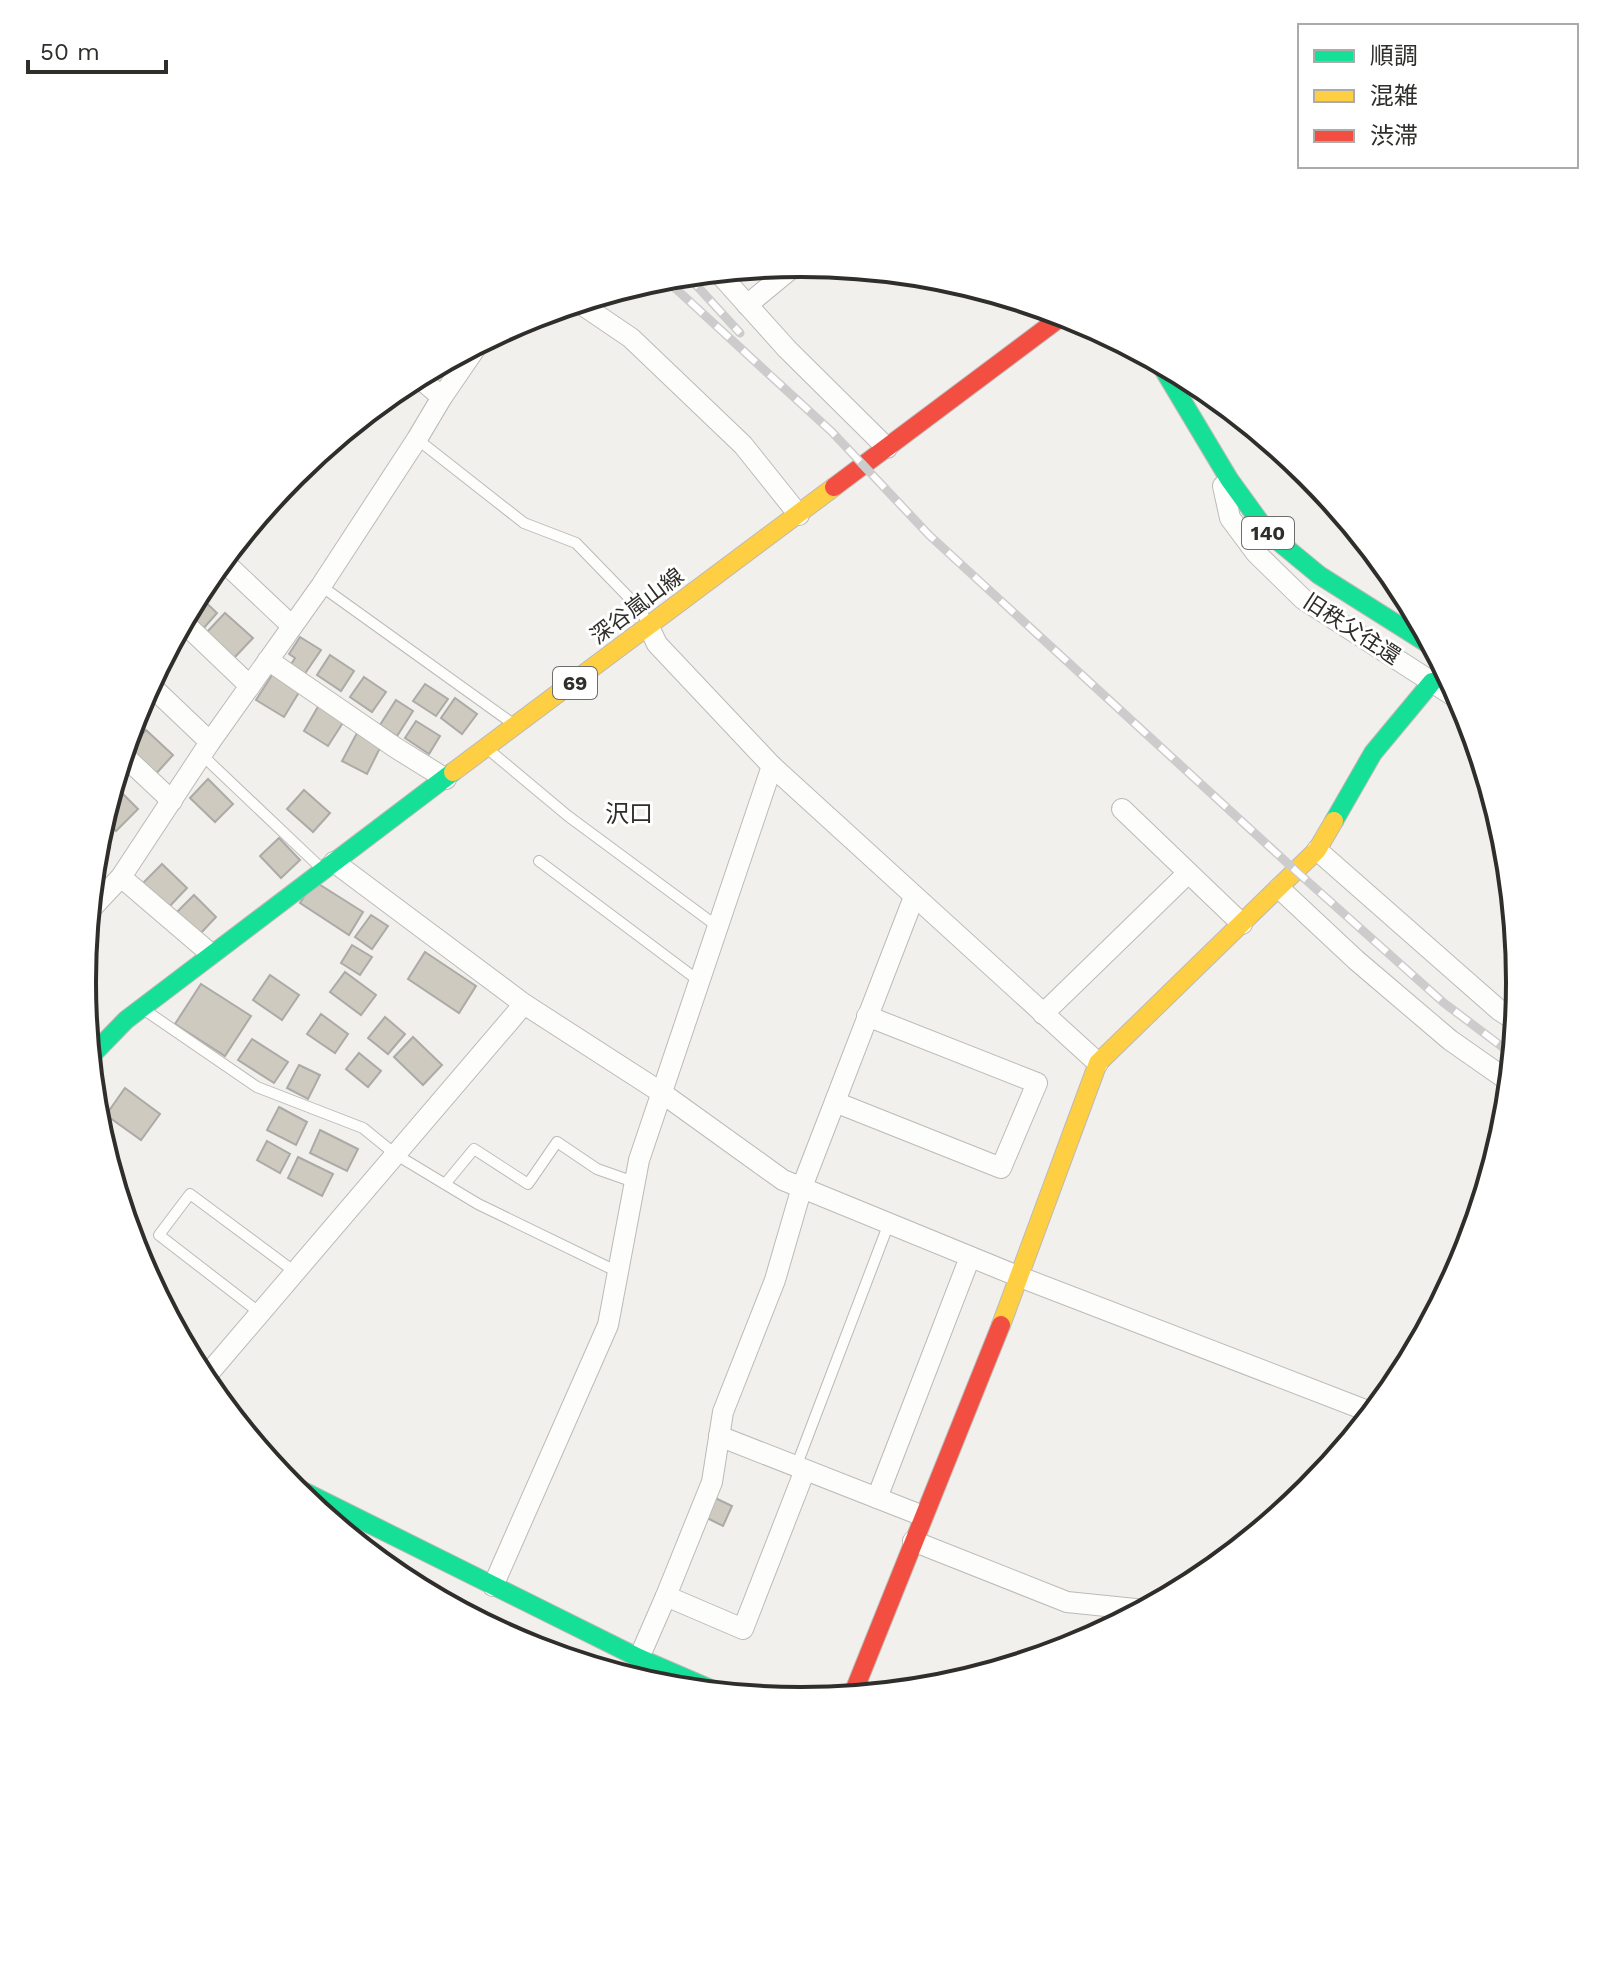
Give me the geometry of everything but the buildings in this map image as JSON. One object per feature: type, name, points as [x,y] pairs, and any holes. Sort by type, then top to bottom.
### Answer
[{"type":"main road","name":"深谷嵐山線","points":[[100,1047],[126,1020],[211,954],[1052,324]]},
{"type":"main road","name":"140","points":[[1185,391],[1216,458],[1268,533],[1319,575],[1415,636]]},
{"type":"main road","points":[[857,1684],[1020,1277],[1098,1063],[1317,850],[1373,753],[1432,682]]},
{"type":"main road","points":[[351,1524],[493,1586],[681,1676]]},
{"type":"street","points":[[747,305],[780,278]]},
{"type":"street","points":[[726,281],[787,349],[887,448]]},
{"type":"street","points":[[589,310],[631,338],[743,445],[799,515]]},
{"type":"street","points":[[102,893],[121,877],[206,748],[321,586],[466,362]]},
{"type":"street","points":[[427,385],[442,397]]},
{"type":"street","name":"旧秩父往還","points":[[1216,458],[1230,518],[1256,553],[1303,599],[1441,688]]},
{"type":"street","points":[[231,568],[292,626]]},
{"type":"street","points":[[649,627],[657,644],[772,766],[1098,1063]]},
{"type":"street","points":[[190,629],[250,686]]},
{"type":"street","points":[[268,660],[446,779]]},
{"type":"street","points":[[158,694],[206,748]]},
{"type":"street","points":[[131,762],[172,801]]},
{"type":"street","points":[[493,1586],[608,1325],[639,1160],[772,766]]},
{"type":"street","points":[[1122,809],[1242,924]]},
{"type":"street","points":[[1317,850],[1505,1014]]},
{"type":"street","points":[[328,866],[524,1004],[662,1093],[783,1180],[1020,1277],[1362,1409]]},
{"type":"street","points":[[1043,1014],[1188,873]]},
{"type":"street","points":[[121,877],[211,954]]},
{"type":"street","points":[[1279,888],[1356,960],[1450,1040],[1500,1075]]},
{"type":"street","points":[[639,1658],[712,1482],[723,1412],[775,1280],[802,1187],[914,897]]},
{"type":"street","points":[[212,1369],[524,1004]]},
{"type":"street","points":[[835,1102],[1001,1168],[1037,1083],[867,1016]]},
{"type":"street","points":[[877,1498],[970,1257]]},
{"type":"street","points":[[719,1436],[923,1516]]},
{"type":"street","points":[[666,1596],[743,1629],[800,1468]]},
{"type":"street","points":[[913,1541],[1067,1602],[1125,1608]]},
{"type":"lane","points":[[417,439],[524,523],[576,543],[641,610],[649,627]]},
{"type":"lane","points":[[321,586],[517,727]]},
{"type":"lane","points":[[206,748],[328,866]]},
{"type":"lane","points":[[487,749],[568,816],[718,927]]},
{"type":"lane","points":[[539,861],[699,981]]},
{"type":"lane","points":[[142,1008],[257,1087],[363,1128],[395,1154],[478,1204],[618,1272]]},
{"type":"lane","points":[[445,1184],[474,1149],[528,1184],[557,1142],[597,1169],[634,1182]]},
{"type":"lane","points":[[260,1313],[159,1235],[190,1194],[295,1272]]},
{"type":"lane","points":[[800,1468],[889,1223]]},
{"type":"railway","points":[[696,285],[740,333]]},
{"type":"railway","points":[[676,289],[832,432],[929,535],[1296,871],[1444,1003],[1502,1047]]},
{"type":"traffic: fast","points":[[1171,382],[1229,479],[1268,533],[1319,575],[1415,636]]},
{"type":"traffic: fast","points":[[1334,821],[1373,753],[1432,682]]},
{"type":"traffic: fast","points":[[100,1047],[126,1020],[453,772]]},
{"type":"traffic: fast","points":[[325,1502],[681,1676]]},
{"type":"traffic: slow","points":[[453,772],[834,487]]},
{"type":"traffic: slow","points":[[1001,1325],[1098,1063],[1317,850],[1334,821]]},
{"type":"traffic: jam","points":[[834,487],[1052,324]]},
{"type":"traffic: jam","points":[[857,1684],[1001,1325]]},
{"type":"district","name":"沢口","points":[[629,814]]}]
